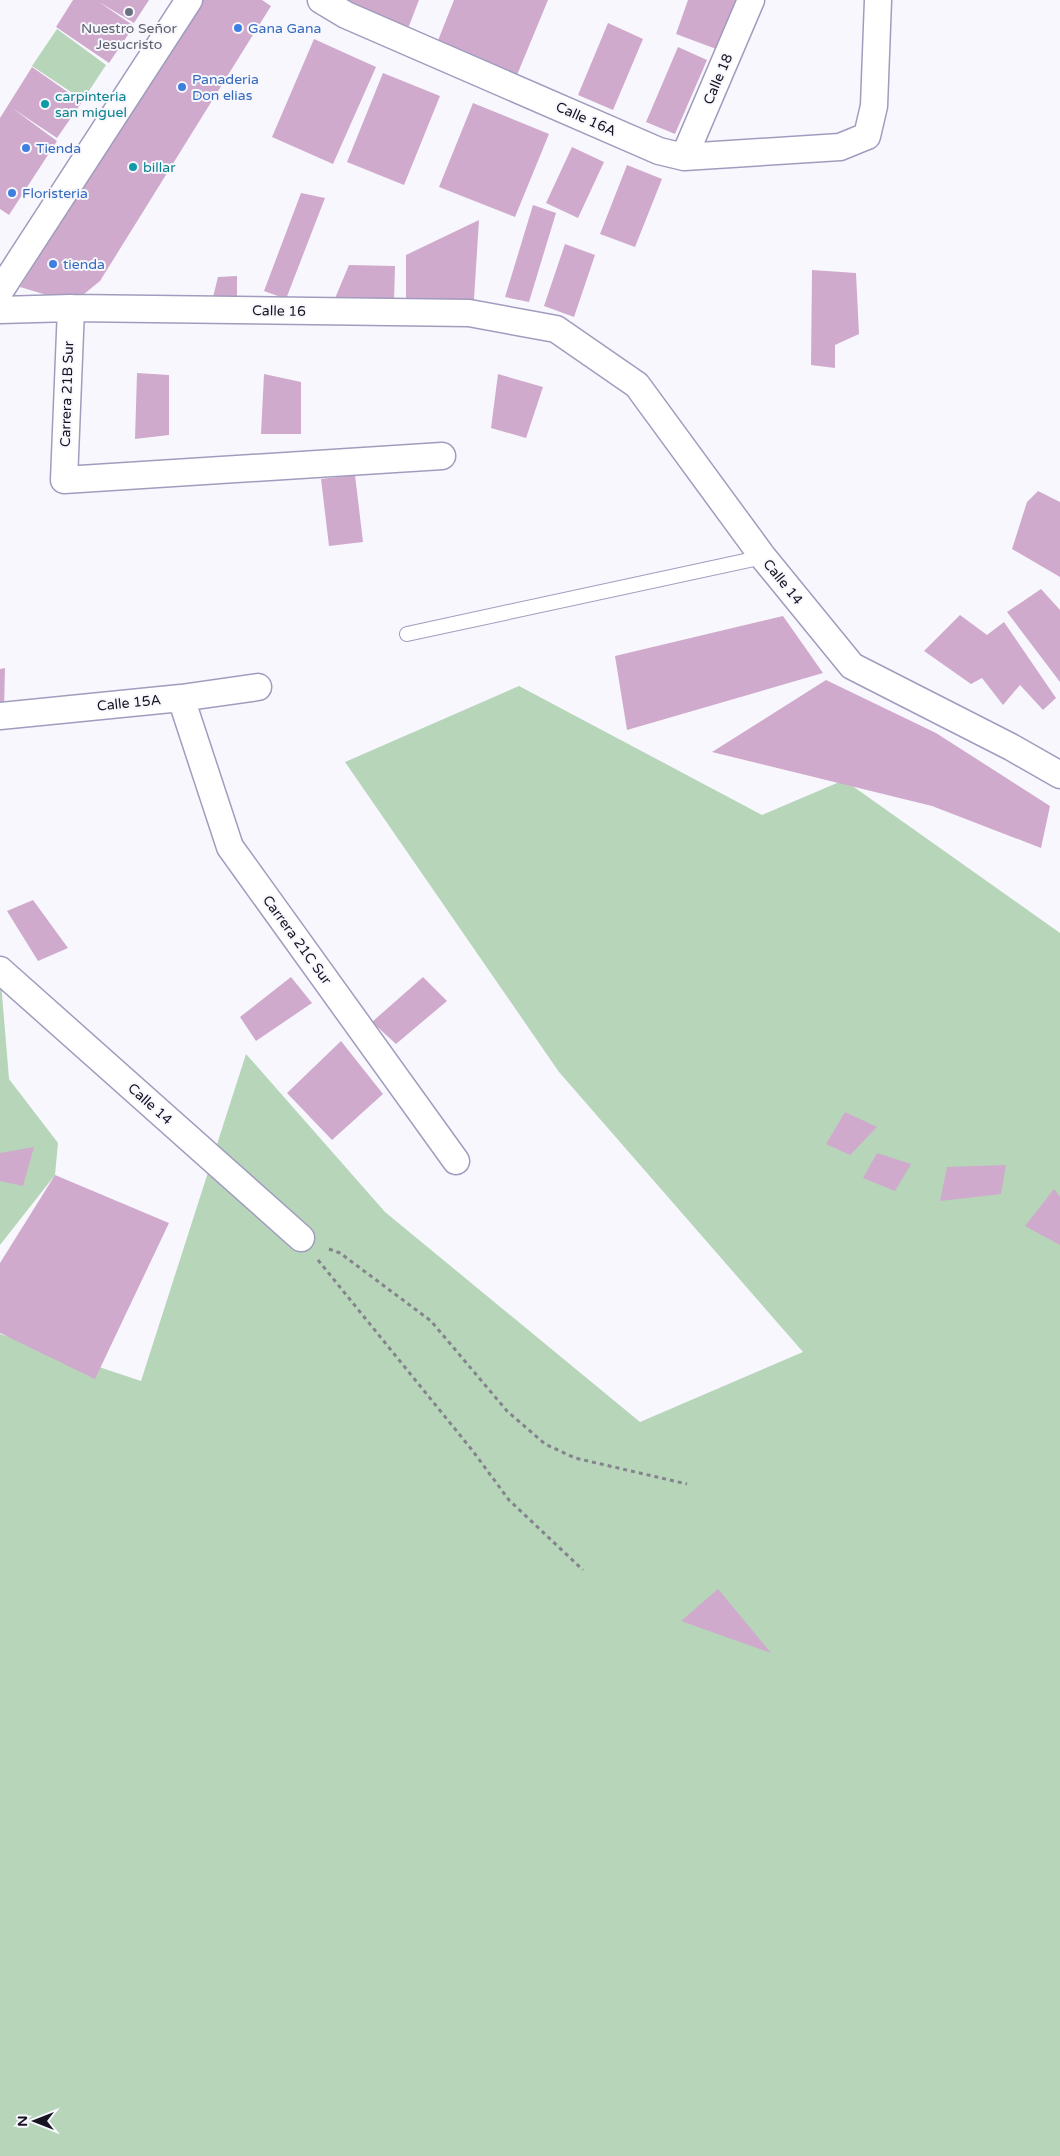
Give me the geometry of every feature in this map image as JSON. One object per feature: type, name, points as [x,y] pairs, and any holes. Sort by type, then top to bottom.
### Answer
[{"type":"street","points":[[0,291],[189,0]]},
{"type":"street","name":"Calle 16A","points":[[321,0],[346,15],[659,151],[684,157],[840,147],[867,136],[874,106],[878,0]]},
{"type":"street","name":"Calle 18","points":[[684,157],[751,0]]},
{"type":"street","name":"Calle 16","points":[[0,310],[71,308],[469,313],[556,329]]},
{"type":"street","name":"Carrera 21B Sur","points":[[71,308],[64,480],[442,456]]},
{"type":"street","name":"Calle 14","points":[[556,329],[637,385],[763,557],[852,666],[1011,747],[1060,775]]},
{"type":"street","name":"Calle 15A","points":[[0,716],[181,698],[258,687]]},
{"type":"street","name":"Carrera 21C Sur","points":[[181,698],[230,847],[456,1161]]},
{"type":"street","name":"Calle 14","points":[[0,970],[301,1238]]},
{"type":"lane","points":[[406,634],[763,557]]},
{"type":"path","points":[[301,1238],[340,1253],[431,1321],[507,1411],[545,1444],[575,1458],[687,1484]]},
{"type":"path","points":[[301,1238],[472,1450],[509,1500],[583,1570]]},
{"type":"green space","points":[[57,29],[106,65],[83,100],[32,66]]},
{"type":"green space","points":[[519,686],[762,815],[844,780],[1060,933],[1060,2156],[0,2156],[0,1334],[141,1381],[246,1054],[385,1212],[640,1422],[803,1352],[559,1072],[345,762]]},
{"type":"green space","points":[[0,970],[9,1079],[58,1143],[55,1175],[0,1245]]},
{"type":"building","points":[[73,0],[149,0],[134,23],[99,2],[134,26],[109,63],[56,27]]},
{"type":"building","points":[[199,0],[262,0],[271,6],[100,281],[73,303],[20,287]]},
{"type":"building","points":[[333,0],[419,0],[407,31]]},
{"type":"building","points":[[454,0],[548,0],[517,75],[437,43]]},
{"type":"building","points":[[688,0],[737,0],[719,50],[676,34]]},
{"type":"building","points":[[608,23],[643,39],[613,110],[578,95]]},
{"type":"building","points":[[314,39],[376,67],[333,164],[272,137]]},
{"type":"building","points":[[678,47],[707,60],[675,134],[646,122]]},
{"type":"building","points":[[32,67],[82,102],[57,138],[12,108],[57,141],[9,215],[0,209],[0,118]]},
{"type":"building","points":[[383,73],[440,96],[404,185],[347,162]]},
{"type":"building","points":[[473,103],[549,134],[515,217],[439,187]]},
{"type":"building","points":[[572,147],[604,162],[578,218],[546,203]]},
{"type":"building","points":[[627,165],[662,179],[635,247],[600,234]]},
{"type":"building","points":[[301,193],[325,198],[286,299],[264,291]]},
{"type":"building","points":[[533,205],[556,213],[529,302],[505,297]]},
{"type":"building","points":[[479,220],[474,299],[406,302],[406,255]]},
{"type":"building","points":[[565,244],[595,255],[574,317],[544,306]]},
{"type":"building","points":[[349,265],[395,266],[394,302],[333,303]]},
{"type":"building","points":[[812,270],[856,273],[859,334],[835,345],[835,368],[811,365]]},
{"type":"building","points":[[237,276],[237,300],[213,297],[218,277]]},
{"type":"building","points":[[137,373],[169,375],[169,435],[135,439]]},
{"type":"building","points":[[264,374],[301,382],[301,434],[261,434]]},
{"type":"building","points":[[498,374],[543,387],[526,438],[491,428]]},
{"type":"building","points":[[355,475],[363,542],[329,546],[321,479]]},
{"type":"building","points":[[1038,491],[1060,502],[1060,577],[1012,549],[1027,502]]},
{"type":"building","points":[[1041,589],[1060,610],[1060,682],[1007,612]]},
{"type":"building","points":[[960,615],[987,635],[1004,622],[1056,698],[1043,710],[1020,685],[1003,705],[982,678],[971,684],[924,651]]},
{"type":"building","points":[[783,616],[823,673],[627,730],[615,656]]},
{"type":"building","points":[[5,668],[4,709],[0,709],[0,669]]},
{"type":"building","points":[[826,680],[936,733],[1050,806],[1041,848],[932,806],[712,752]]},
{"type":"building","points":[[33,900],[68,948],[38,961],[7,911]]},
{"type":"building","points":[[291,977],[312,1003],[256,1041],[240,1017]]},
{"type":"building","points":[[423,977],[447,1001],[396,1044],[372,1022]]},
{"type":"building","points":[[341,1041],[383,1094],[332,1140],[287,1093]]},
{"type":"building","points":[[845,1112],[877,1127],[850,1155],[826,1144]]},
{"type":"building","points":[[34,1147],[23,1186],[0,1181],[0,1153]]},
{"type":"building","points":[[877,1153],[911,1164],[895,1191],[863,1178]]},
{"type":"building","points":[[1006,1165],[1001,1194],[940,1201],[947,1167]]},
{"type":"building","points":[[55,1175],[169,1223],[95,1379],[0,1333],[0,1263]]},
{"type":"building","points":[[1054,1189],[1060,1197],[1060,1245],[1025,1226]]},
{"type":"building","points":[[718,1589],[771,1653],[681,1621]]},
{"type":"place","name":"Nuestro Señor Jesucristo","points":[[129,12]]},
{"type":"place","name":"Gana Gana","points":[[238,28]]},
{"type":"place","name":"Panaderia Don elias","points":[[182,87]]},
{"type":"place","name":"carpinteria san miguel","points":[[45,104]]},
{"type":"place","name":"Tienda","points":[[26,148]]},
{"type":"place","name":"billar","points":[[133,167]]},
{"type":"place","name":"Floristeria","points":[[12,193]]},
{"type":"place","name":"tienda","points":[[53,264]]}]
